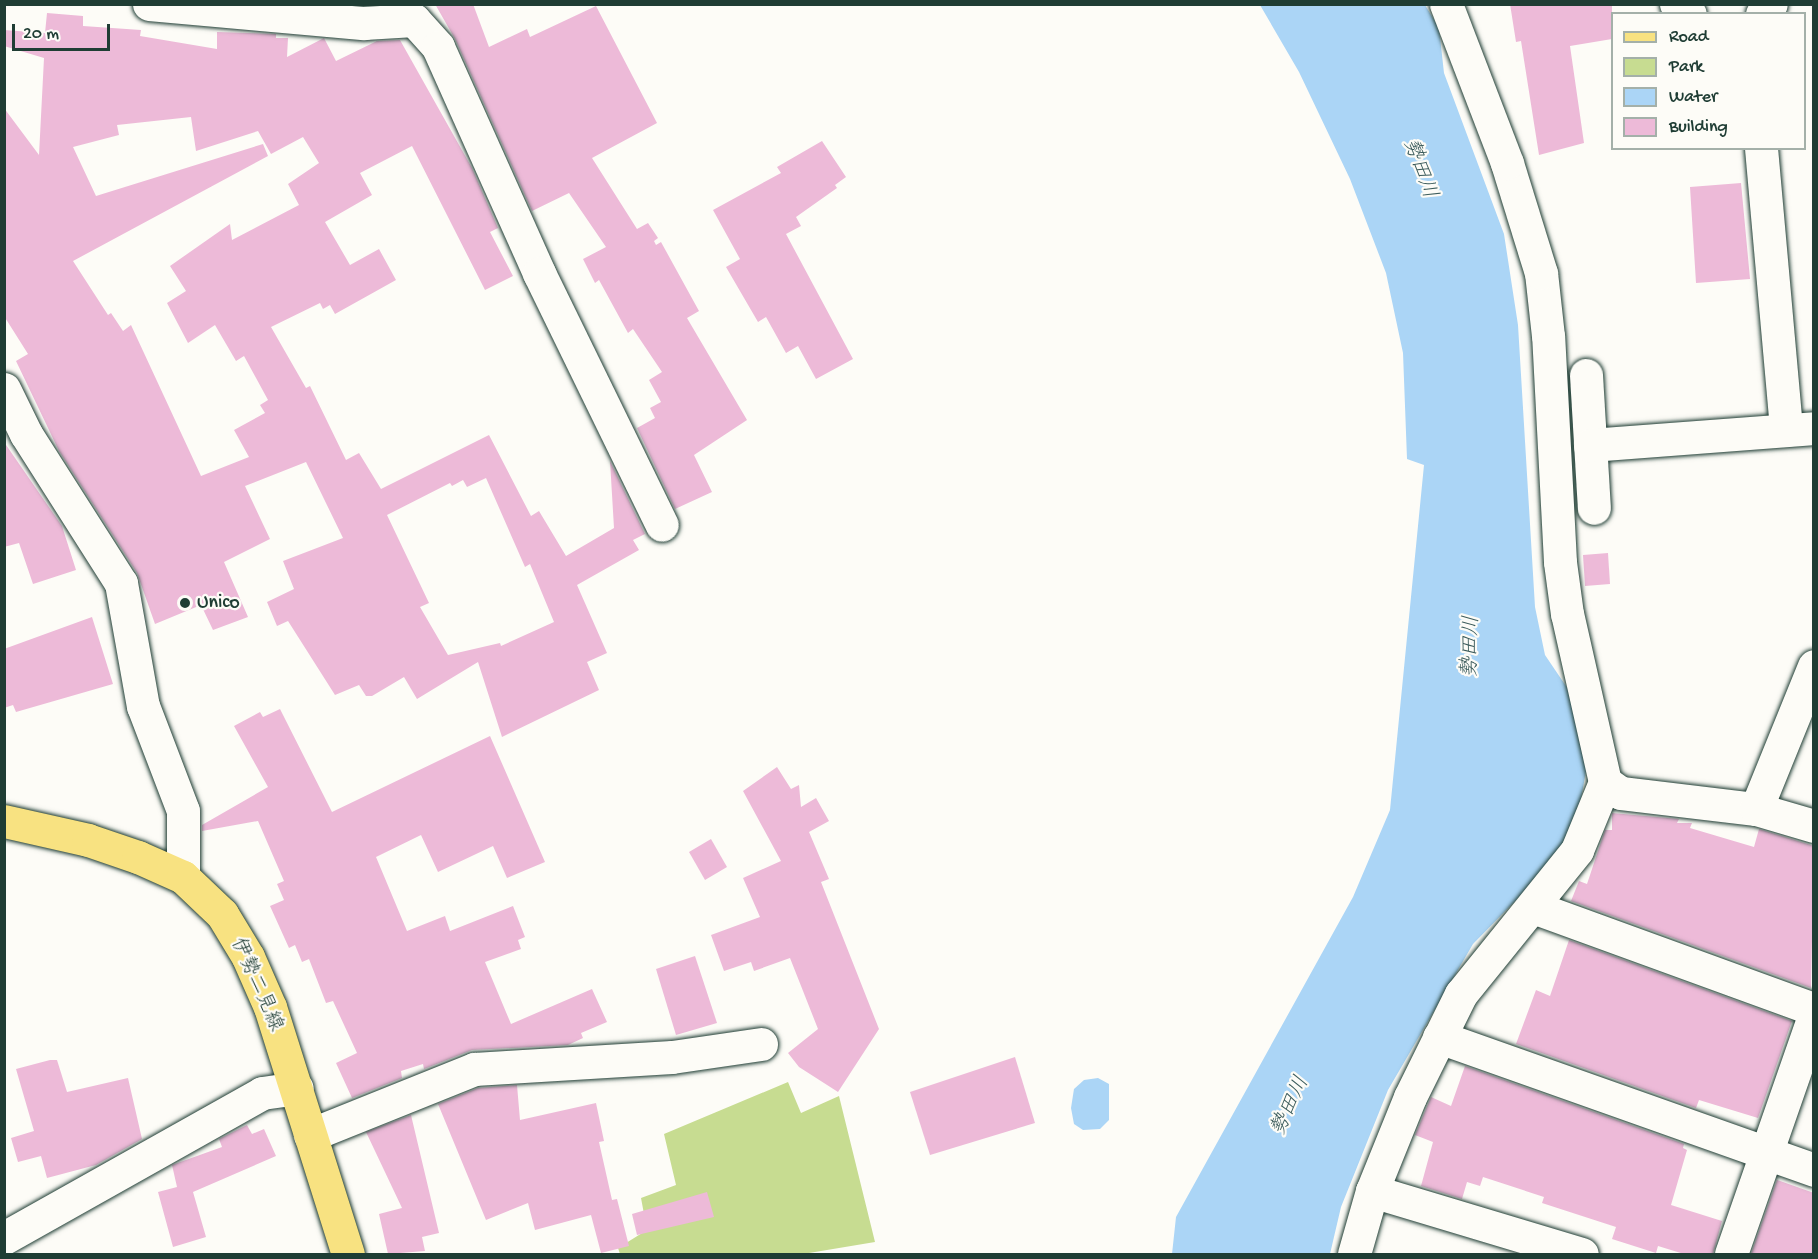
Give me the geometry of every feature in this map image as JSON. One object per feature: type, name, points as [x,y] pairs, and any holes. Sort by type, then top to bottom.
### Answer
[{"type":"main road","name":"伊勢二見線","points":[[4,821],[88,840],[183,877],[222,914],[248,957],[297,1088],[348,1254]]},
{"type":"street","points":[[149,4],[364,23],[414,20],[438,47],[539,273],[662,525]]},
{"type":"street","points":[[1353,1254],[1372,1191],[1439,1037],[1481,964],[1533,907],[1577,850],[1605,782],[1567,614],[1562,573],[1541,273],[1507,163],[1446,4]]},
{"type":"street","points":[[1590,445],[1800,429],[1761,150]]},
{"type":"street","points":[[1586,375],[1594,508]]},
{"type":"street","points":[[4,389],[26,434],[121,583],[142,706],[183,811],[183,877]]},
{"type":"street","points":[[1756,809],[1814,666]]},
{"type":"street","points":[[1605,782],[1621,794],[1756,809],[1814,826]]},
{"type":"street","points":[[1533,907],[1814,1009]]},
{"type":"street","points":[[1731,1254],[1764,1152],[1814,1015]]},
{"type":"street","points":[[1439,1037],[1814,1170]]},
{"type":"street","points":[[310,1135],[474,1069],[672,1057],[761,1044]]},
{"type":"street","points":[[4,1238],[262,1093],[297,1088]]},
{"type":"street","points":[[1372,1191],[1582,1254]]},
{"type":"green space","points":[[788,1082],[801,1113],[839,1096],[875,1242],[803,1254],[620,1254],[618,1248],[647,1230],[641,1198],[676,1185],[664,1134]]},
{"type":"water","name":"勢田川","points":[[1260,5],[1425,5],[1439,28],[1444,73],[1504,234],[1518,325],[1535,607],[1545,655],[1570,692],[1586,771],[1581,799],[1562,845],[1518,898],[1473,944],[1388,1090],[1341,1207],[1330,1254],[1172,1254],[1176,1217],[1353,897],[1390,810],[1424,465],[1407,459],[1403,353],[1386,273],[1350,179],[1299,72]]},
{"type":"water","points":[[1098,1078],[1109,1084],[1109,1120],[1100,1129],[1083,1130],[1074,1124],[1071,1108],[1074,1089],[1084,1080]]},
{"type":"building","points":[[435,4],[473,4],[489,47],[527,29],[530,37],[596,6],[657,123],[592,158],[637,229],[648,223],[658,238],[654,241],[656,245],[661,242],[699,311],[687,318],[747,420],[694,455],[712,492],[675,509],[637,428],[655,418],[650,408],[661,402],[649,380],[662,372],[633,329],[628,333],[599,280],[595,283],[583,259],[606,247],[569,193],[532,211],[455,39]]},
{"type":"building","points":[[1510,4],[1612,4],[1611,39],[1570,46],[1584,143],[1539,155],[1521,41],[1516,42]]},
{"type":"building","points":[[47,13],[83,16],[83,26],[141,30],[140,36],[217,49],[217,32],[276,34],[276,38],[288,38],[287,57],[324,38],[336,61],[377,41],[400,40],[472,168],[498,228],[490,232],[513,276],[485,290],[412,146],[360,173],[372,195],[325,222],[350,265],[379,249],[396,280],[335,314],[330,305],[323,309],[320,303],[271,327],[306,388],[310,386],[346,460],[359,453],[381,489],[489,435],[531,516],[539,511],[566,556],[614,528],[610,461],[645,534],[633,540],[639,550],[577,585],[607,653],[587,662],[599,690],[502,737],[478,662],[417,699],[404,677],[372,696],[366,696],[359,685],[335,695],[288,621],[277,626],[267,602],[294,589],[283,561],[343,538],[306,462],[245,486],[270,539],[224,562],[248,617],[213,630],[201,605],[155,624],[137,573],[59,451],[16,361],[28,354],[4,316],[4,108],[39,155],[44,58],[4,46],[4,30],[45,33]],"holes":[[[191,117],[196,151],[258,131],[271,154],[303,137],[319,163],[288,184],[299,205],[232,240],[230,224],[170,266],[186,291],[167,303],[188,343],[215,325],[236,361],[244,356],[268,400],[260,405],[265,413],[234,430],[249,457],[201,476],[131,325],[123,331],[111,313],[108,315],[73,261],[268,156],[263,144],[96,196],[73,147],[119,135],[117,125]],[[486,478],[525,567],[530,564],[554,622],[501,646],[500,643],[448,655],[420,607],[429,603],[387,515],[450,483],[452,486],[463,480],[467,487]]]},
{"type":"building","points":[[822,141],[846,177],[835,185],[837,188],[796,217],[801,226],[786,234],[853,359],[816,379],[798,346],[786,353],[766,317],[758,322],[726,267],[740,259],[713,210],[781,173],[777,167]]},
{"type":"building","points":[[1741,183],[1750,279],[1696,283],[1690,187]]},
{"type":"building","points":[[4,442],[62,526],[76,570],[33,584],[19,543],[4,547]]},
{"type":"building","points":[[1608,553],[1610,584],[1585,586],[1583,555]]},
{"type":"building","points":[[92,617],[113,684],[16,712],[13,705],[4,708],[4,649]]},
{"type":"building","points":[[280,709],[332,812],[490,736],[545,862],[507,878],[493,846],[438,872],[421,835],[376,857],[407,931],[445,916],[450,931],[513,906],[525,937],[518,940],[521,949],[485,962],[511,1024],[592,989],[607,1022],[581,1033],[583,1038],[568,1045],[472,1050],[424,1069],[423,1064],[401,1071],[402,1078],[352,1098],[336,1063],[357,1053],[333,1001],[326,1003],[309,959],[302,962],[295,945],[289,948],[270,906],[284,900],[277,884],[284,881],[258,821],[202,831],[202,825],[268,787],[234,726],[260,712],[263,717]]},
{"type":"building","points":[[777,767],[791,789],[799,785],[801,807],[816,798],[829,821],[809,832],[829,879],[821,882],[879,1029],[838,1092],[799,1067],[788,1053],[818,1029],[790,958],[754,971],[751,962],[724,971],[711,935],[760,917],[743,878],[781,861],[743,791]]},
{"type":"building","points":[[1612,813],[1679,819],[1677,823],[1692,823],[1690,828],[1754,847],[1759,829],[1814,846],[1811,988],[1571,901],[1579,881],[1587,884],[1605,830],[1612,830]]},
{"type":"building","points":[[711,839],[727,867],[705,880],[689,852]]},
{"type":"building","points":[[1569,940],[1792,1021],[1758,1118],[1699,1100],[1696,1108],[1516,1044],[1536,990],[1550,996]]},
{"type":"building","points":[[695,956],[717,1023],[676,1035],[656,969]]},
{"type":"building","points":[[1015,1057],[1035,1123],[930,1155],[910,1092]]},
{"type":"building","points":[[57,1060],[67,1092],[128,1078],[142,1139],[96,1165],[47,1178],[41,1156],[18,1162],[11,1138],[34,1131],[16,1069]]},
{"type":"building","points":[[1465,1066],[1684,1144],[1683,1148],[1687,1150],[1671,1205],[1722,1221],[1713,1254],[1684,1254],[1658,1246],[1656,1253],[1612,1239],[1616,1227],[1542,1203],[1544,1197],[1483,1177],[1480,1186],[1467,1182],[1462,1199],[1421,1186],[1433,1142],[1415,1135],[1431,1097],[1451,1106]]},
{"type":"building","points":[[517,1085],[520,1120],[596,1103],[604,1141],[599,1142],[612,1200],[617,1199],[629,1246],[601,1253],[591,1215],[535,1230],[528,1203],[486,1220],[438,1104],[478,1088]]},
{"type":"building","points":[[411,1115],[439,1233],[422,1237],[425,1251],[388,1254],[379,1214],[402,1208],[366,1132]]},
{"type":"building","points":[[247,1125],[252,1134],[264,1129],[276,1156],[193,1192],[206,1237],[173,1247],[158,1192],[177,1187],[172,1165],[222,1147],[219,1139]]},
{"type":"building","points":[[1777,1180],[1814,1193],[1814,1254],[1751,1254]]},
{"type":"building","points":[[707,1192],[714,1217],[637,1235],[632,1214]]},
{"type":"place","name":"Unico","points":[[185,603]]}]
